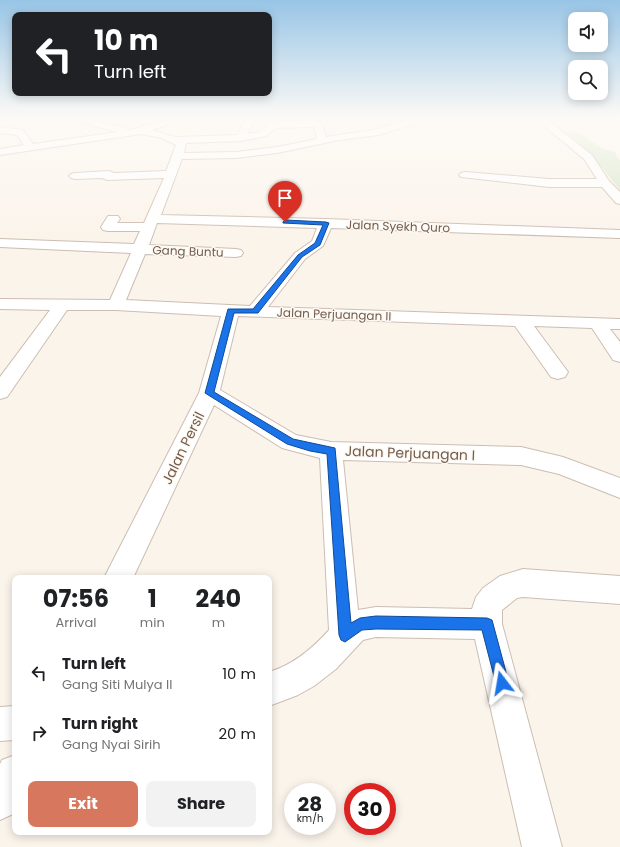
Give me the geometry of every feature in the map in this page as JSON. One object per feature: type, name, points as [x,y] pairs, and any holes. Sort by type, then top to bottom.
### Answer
[{"type":"street","points":[[13,161],[17,159]]},
{"type":"street","points":[[116,305],[176,159]]},
{"type":"street","points":[[589,159],[605,183],[620,200]]},
{"type":"street","points":[[74,176],[109,174],[107,177],[170,174]]},
{"type":"street","points":[[465,175],[549,183],[605,183]]},
{"type":"street","name":"Jalan Syekh Quro","points":[[113,219],[108,227],[184,219],[620,234]]},
{"type":"street","points":[[255,312],[300,256],[318,244],[326,223]]},
{"type":"street","name":"Gang Buntu","points":[[0,243],[236,253]]},
{"type":"street","name":"Jalan Perjuangan II","points":[[0,304],[116,305],[255,312],[620,324]]},
{"type":"street","points":[[0,392],[62,304]]},
{"type":"street","name":"Jalan Persil","points":[[120,575],[144,528],[209,393],[231,311]]},
{"type":"street","points":[[522,321],[558,372]]},
{"type":"street","points":[[597,323],[620,356]]},
{"type":"street","name":"Jalan Perjuangan I","points":[[209,393],[290,442],[310,447],[331,451],[521,456],[563,466],[620,488]]},
{"type":"street","points":[[331,451],[345,635]]},
{"type":"street","points":[[542,847],[487,624],[487,607],[493,598],[510,586],[523,583],[620,590]]},
{"type":"street","points":[[272,688],[296,678],[318,663],[333,650],[345,635],[360,624],[376,622],[487,624]]},
{"type":"street","points":[[0,724],[12,723]]},
{"type":"street","points":[[0,801],[12,779]]},
{"type":"green space","points":[[595,159],[618,159],[620,160],[620,190]]},
{"type":"route","points":[[285,222],[326,223],[318,244],[300,256],[255,312],[231,311],[209,393],[290,442],[331,451],[345,635],[360,624],[376,622],[487,624],[502,683]]}]
